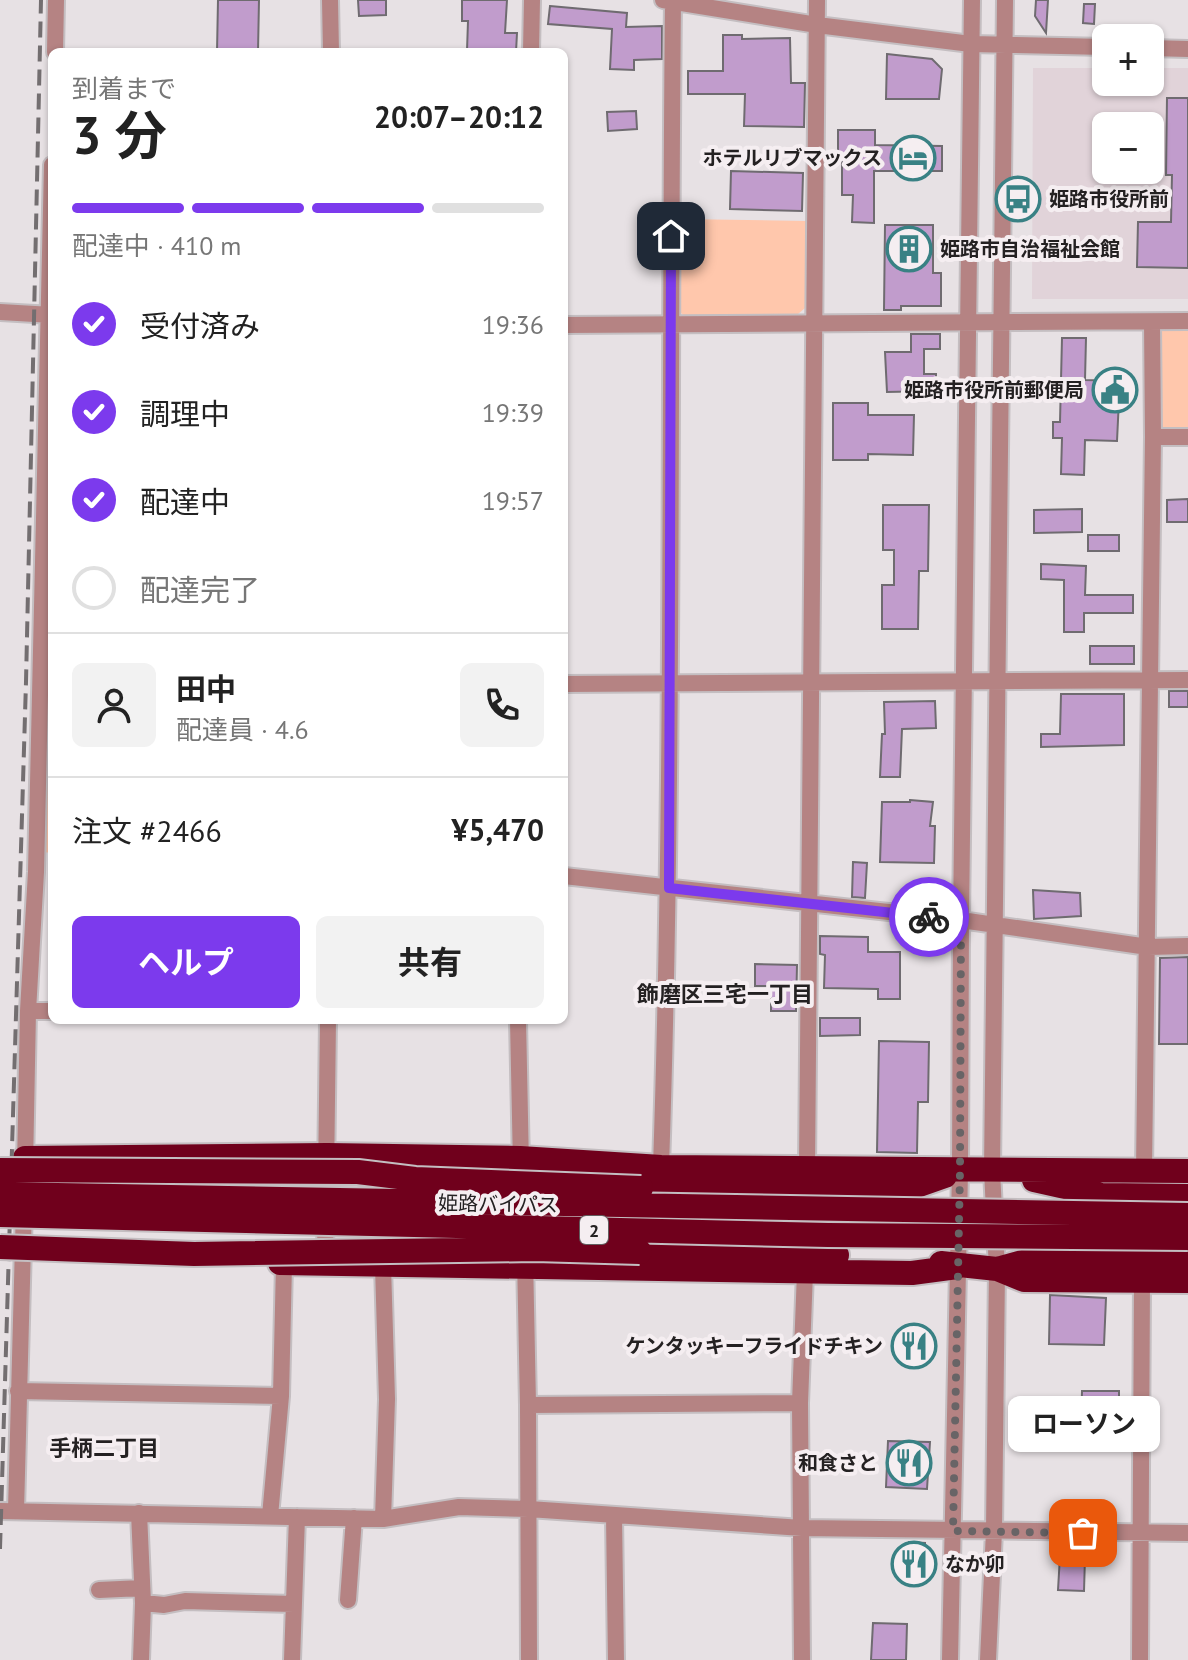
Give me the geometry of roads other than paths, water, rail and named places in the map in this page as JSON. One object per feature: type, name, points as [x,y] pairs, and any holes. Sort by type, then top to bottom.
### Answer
[{"type":"highway","points":[[25,1158],[327,1155],[520,1158],[661,1167],[1188,1171]]},
{"type":"highway","points":[[0,1170],[344,1171],[415,1179],[641,1188],[908,1189],[960,1171]]},
{"type":"highway","points":[[992,1171],[1101,1195],[1188,1196]]},
{"type":"highway","points":[[408,1251],[329,1242],[197,1239],[71,1231],[37,1206],[66,1185],[355,1183],[415,1179]]},
{"type":"highway","name":"姫路バイパス","points":[[0,1194],[37,1206],[828,1235],[1188,1238]]},
{"type":"highway","name":"姫路バイパス","points":[[0,1215],[37,1206],[1188,1215]]},
{"type":"highway","points":[[11,1252],[194,1254],[535,1249],[911,1256],[957,1267]]},
{"type":"highway","points":[[11,1252],[325,1265],[912,1273],[957,1267],[997,1269],[1022,1262],[1188,1258]]},
{"type":"highway","points":[[997,1269],[1024,1280],[1188,1281]]},
{"type":"street","points":[[55,48],[56,0]]},
{"type":"street","points":[[330,0],[331,48]]},
{"type":"street","points":[[531,48],[532,0]]},
{"type":"street","points":[[807,1169],[817,0]]},
{"type":"street","points":[[950,1660],[960,1171],[972,0]]},
{"type":"street","points":[[988,1660],[994,1531],[997,1269],[992,1171],[1005,0]]},
{"type":"street","points":[[661,1167],[669,888],[670,1],[817,25],[971,44],[1092,47]]},
{"type":"street","points":[[1164,48],[1188,49]]},
{"type":"street","points":[[0,312],[48,315]]},
{"type":"street","points":[[568,325],[1188,321]]},
{"type":"street","points":[[1144,1171],[1152,322]]},
{"type":"street","points":[[1153,437],[1188,437]]},
{"type":"street","points":[[48,519],[44,872],[28,1011],[25,1158],[11,1252],[18,1391],[8,1511],[383,1519],[459,1507],[802,1528],[1188,1533]]},
{"type":"street","points":[[568,684],[1188,680]]},
{"type":"street","points":[[568,876],[961,920],[1148,947],[1188,946]]},
{"type":"street","points":[[28,1011],[48,1011]]},
{"type":"street","points":[[325,1265],[328,1024]]},
{"type":"street","points":[[518,1024],[520,1158],[526,1268],[529,1660]]},
{"type":"street","points":[[270,1516],[281,1396],[284,1264]]},
{"type":"street","points":[[383,1266],[387,1399],[383,1519]]},
{"type":"street","points":[[802,1660],[800,1403],[805,1272]]},
{"type":"street","points":[[1140,1660],[1142,1280]]},
{"type":"street","points":[[18,1391],[281,1396]]},
{"type":"street","points":[[528,1405],[800,1403]]},
{"type":"street","points":[[139,1513],[141,1660]]},
{"type":"street","points":[[614,1516],[616,1660]]},
{"type":"street","points":[[292,1660],[297,1517]]},
{"type":"street","points":[[348,1600],[354,1518]]},
{"type":"street","points":[[99,1590],[142,1596],[164,1605],[185,1601],[294,1604]]},
{"type":"railway","points":[[0,1549],[26,682],[41,0]]},
{"type":"place","name":"ホテルリブマックス","points":[[913,158]]},
{"type":"place","name":"姫路市役所前","points":[[1018,199]]},
{"type":"place","name":"姫路市自治福祉会館","points":[[909,249]]},
{"type":"place","name":"姫路市役所前郵便局","points":[[1115,390]]},
{"type":"place","name":"ケンタッキーフライドチキン","points":[[914,1346]]},
{"type":"place","name":"和食さと","points":[[909,1463]]},
{"type":"place","name":"ローソン","points":[[1083,1533]]},
{"type":"place","name":"なか卯","points":[[914,1564]]},
{"type":"district","name":"飾磨区三宅一丁目","points":[[725,994]]},
{"type":"district","name":"手柄二丁目","points":[[104,1448]]}]
